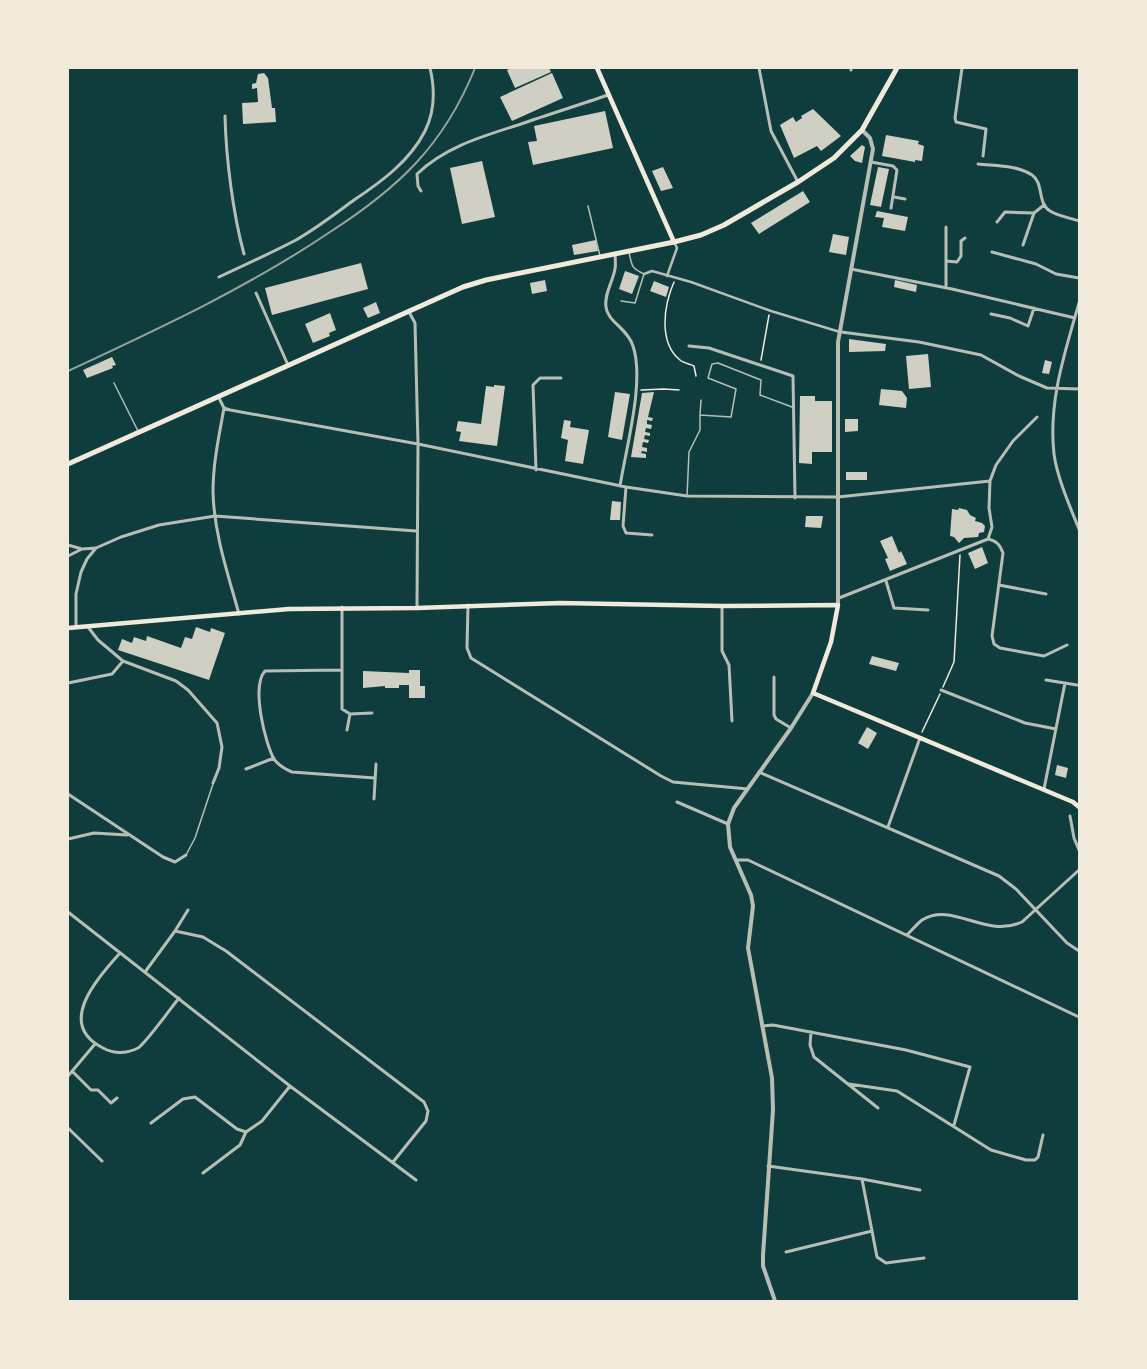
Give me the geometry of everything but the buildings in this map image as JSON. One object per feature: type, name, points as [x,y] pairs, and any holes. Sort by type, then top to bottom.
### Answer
[{"type":"main road","points":[[597,68],[674,242]]},
{"type":"main road","points":[[68,464],[455,291],[486,280],[674,242],[701,235],[724,225],[798,182],[834,158],[862,130],[896,68]]},
{"type":"main road","points":[[68,628],[76,626],[88,627],[289,609],[342,607],[417,608],[468,605],[560,603],[722,606],[838,605],[831,642],[812,693],[1044,789],[1073,802],[1079,807]]},
{"type":"main road","points":[[1073,802],[1079,802]]},
{"type":"street","points":[[219,277],[269,254],[312,230],[379,184],[407,157],[417,146],[426,129],[433,107],[434,91],[430,68]]},
{"type":"street","points":[[759,68],[771,131],[798,182]]},
{"type":"street","points":[[962,68],[955,118],[956,122],[986,130],[983,156]]},
{"type":"street","points":[[421,191],[418,186],[418,174],[429,162],[442,154],[490,134],[608,95]]},
{"type":"street","points":[[225,116],[230,175],[244,254]]},
{"type":"street","points":[[838,605],[838,342],[871,162],[873,144],[870,138],[862,130]]},
{"type":"street","points":[[871,162],[893,166],[898,170],[891,208]]},
{"type":"street","points":[[978,164],[1017,169],[1033,176],[1038,182],[1044,205],[1049,210],[1079,221]]},
{"type":"street","points":[[894,197],[905,199]]},
{"type":"street","points":[[1023,245],[1034,213],[1044,205]]},
{"type":"street","points":[[997,222],[1005,212],[1034,213]]},
{"type":"street","points":[[946,227],[946,287]]},
{"type":"street","points":[[946,261],[957,262],[961,256],[961,240],[965,238]]},
{"type":"street","points":[[667,276],[677,248],[674,242]]},
{"type":"street","points":[[992,252],[1036,264],[1056,274],[1079,278]]},
{"type":"street","points":[[615,253],[616,268],[606,297],[605,306],[607,314],[626,332],[630,339],[633,346],[637,368],[636,391],[620,486]]},
{"type":"street","points":[[851,269],[946,287],[1075,318]]},
{"type":"street","points":[[644,274],[652,272],[692,282],[771,311],[841,332],[951,348],[981,355],[1047,388],[1055,390],[1079,389]]},
{"type":"street","points":[[256,293],[288,365]]},
{"type":"street","points":[[1079,303],[1055,390],[1054,454],[1067,498],[1079,529]]},
{"type":"street","points":[[991,314],[1010,318],[1028,326],[1034,308]]},
{"type":"street","points":[[409,312],[414,323],[418,444],[416,531],[417,608]]},
{"type":"street","points":[[689,346],[709,348],[792,376],[795,498]]},
{"type":"street","points":[[536,470],[533,384],[540,378],[561,378]]},
{"type":"street","points":[[555,378],[555,383]]},
{"type":"street","points":[[218,396],[224,408],[214,470],[215,516],[223,555],[239,614]]},
{"type":"street","points":[[224,408],[418,444],[536,470],[620,486],[687,496],[795,498],[838,497],[990,481]]},
{"type":"street","points":[[988,539],[992,527],[989,508],[990,481],[996,465],[1014,441],[1038,417]]},
{"type":"street","points":[[626,487],[623,526],[626,533],[652,535]]},
{"type":"street","points":[[68,545],[82,549],[96,548],[121,537],[159,525],[215,516],[416,531]]},
{"type":"street","points":[[839,598],[886,581],[960,549],[988,539],[996,541],[1001,546],[1003,553],[992,636],[994,644],[1000,648],[1044,656],[1067,645]]},
{"type":"street","points":[[76,626],[76,594],[81,572],[87,559],[96,548]]},
{"type":"street","points":[[68,556],[82,549]]},
{"type":"street","points":[[886,581],[894,608],[928,610]]},
{"type":"street","points":[[999,585],[1046,594]]},
{"type":"street","points":[[468,605],[467,648],[471,658],[673,782],[748,789]]},
{"type":"street","points":[[722,606],[722,651],[729,665],[732,721]]},
{"type":"street","points":[[342,607],[342,709],[350,714],[372,713]]},
{"type":"street","points":[[88,627],[98,640],[123,661],[176,681],[188,690],[216,723],[222,747],[219,768],[213,783]]},
{"type":"street","points":[[68,684],[112,674],[123,661]]},
{"type":"street","points":[[341,670],[269,671],[262,675],[260,714],[274,758],[285,769],[292,772],[375,778]]},
{"type":"street","points":[[774,677],[774,715],[791,728]]},
{"type":"street","points":[[1046,680],[1077,685]]},
{"type":"street","points":[[1044,789],[1065,683]]},
{"type":"street","points":[[941,690],[1025,723],[1056,729]]},
{"type":"street","points":[[775,1301],[764,1266],[763,1255],[774,1097],[772,1078],[748,948],[753,906],[751,895],[730,847],[728,824],[734,808],[791,728],[812,693]]},
{"type":"street","points":[[347,730],[350,714]]},
{"type":"street","points":[[888,827],[920,738]]},
{"type":"street","points":[[246,769],[274,758]]},
{"type":"street","points":[[374,799],[376,764]]},
{"type":"street","points":[[759,772],[999,876],[1016,889],[1067,943],[1079,951]]},
{"type":"street","points":[[68,794],[127,835],[163,857],[175,862],[186,855]]},
{"type":"street","points":[[677,802],[728,824]]},
{"type":"street","points":[[1070,816],[1074,838],[1079,850]]},
{"type":"street","points":[[68,839],[94,833],[127,835]]},
{"type":"street","points":[[736,860],[748,860],[1079,1017]]},
{"type":"street","points":[[907,935],[921,921],[937,915],[952,916],[981,925],[1002,928],[1012,926],[1022,922],[1079,870]]},
{"type":"street","points":[[145,972],[176,931],[188,910]]},
{"type":"street","points":[[68,912],[290,1086],[416,1180]]},
{"type":"street","points":[[176,931],[203,937],[226,951],[424,1102],[428,1111],[426,1121],[393,1162]]},
{"type":"street","points":[[120,953],[97,979],[88,995],[81,1014],[83,1030],[95,1044],[111,1052],[126,1052],[139,1047],[179,998]]},
{"type":"street","points":[[762,1026],[773,1025],[906,1050],[970,1067],[954,1125]]},
{"type":"street","points":[[811,1032],[810,1045],[814,1057],[878,1108]]},
{"type":"street","points":[[68,1076],[95,1044]]},
{"type":"street","points":[[72,1071],[91,1090],[98,1090],[111,1102],[117,1098]]},
{"type":"street","points":[[849,1084],[897,1091],[954,1125],[991,1150],[1026,1160],[1035,1160],[1038,1157],[1043,1135]]},
{"type":"street","points":[[203,1173],[240,1145],[246,1132],[262,1121],[290,1086]]},
{"type":"street","points":[[151,1123],[183,1100],[195,1097],[237,1128],[246,1132]]},
{"type":"street","points":[[68,1128],[102,1161]]},
{"type":"street","points":[[768,1166],[862,1179],[920,1190]]},
{"type":"street","points":[[862,1179],[877,1257],[886,1263],[924,1258]]},
{"type":"street","points":[[786,1252],[872,1230]]},
{"type":"lane","points":[[588,206],[600,256]]},
{"type":"lane","points":[[621,301],[635,303],[644,274],[634,270],[628,251]]},
{"type":"lane","points":[[700,415],[731,416],[736,389],[708,378],[712,364],[718,363],[761,380],[760,395],[792,407]]},
{"type":"lane","points":[[114,383],[139,432]]},
{"type":"lane","points":[[687,496],[690,452],[700,430],[701,400]]},
{"type":"lane","points":[[186,855],[195,838],[213,783]]},
{"type":"path","points":[[675,278],[666,303],[666,341],[680,360],[694,366],[696,376]]},
{"type":"path","points":[[760,365],[771,311]]},
{"type":"path","points":[[636,391],[648,388],[679,390]]},
{"type":"path","points":[[920,738],[954,662],[960,549]]},
{"type":"railway","points":[[68,371],[202,307],[234,290],[299,252],[364,208],[406,173],[434,141],[464,94],[475,68]]}]
